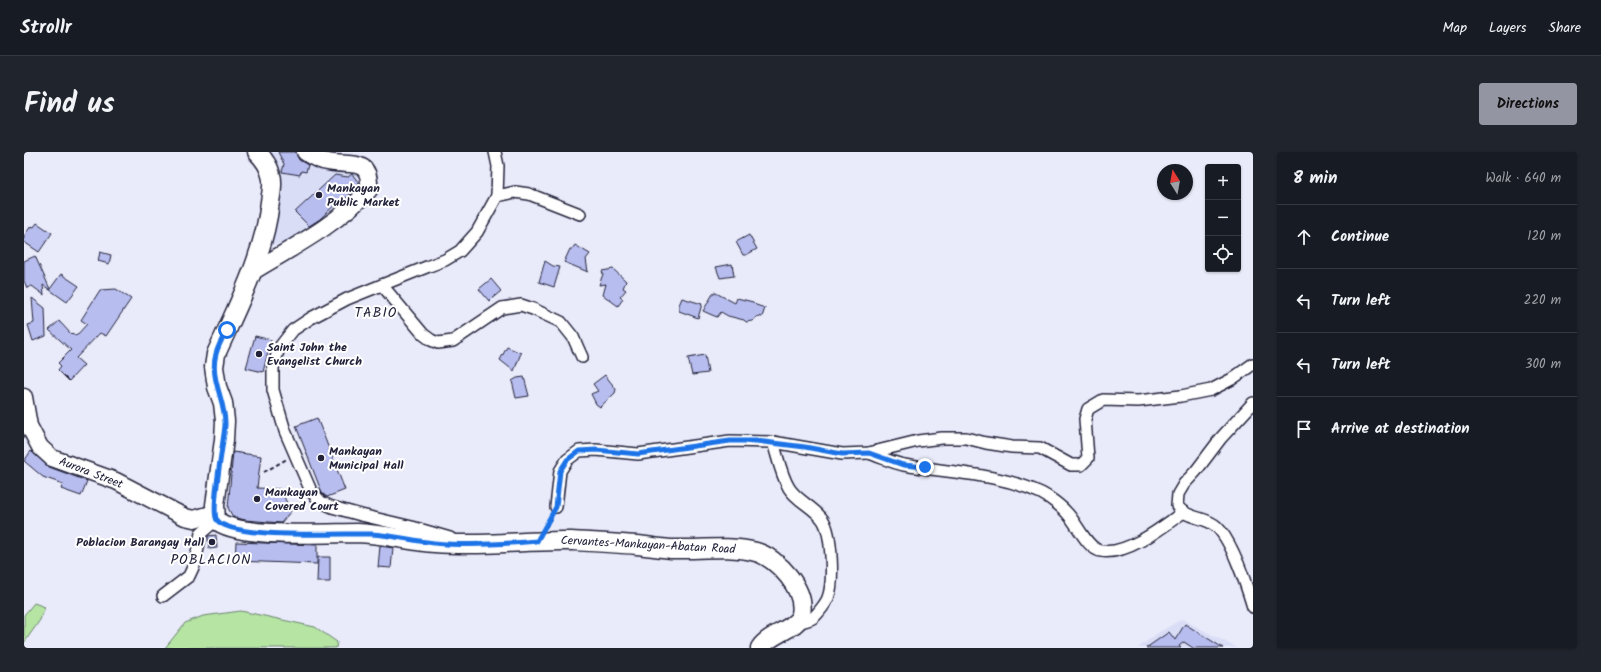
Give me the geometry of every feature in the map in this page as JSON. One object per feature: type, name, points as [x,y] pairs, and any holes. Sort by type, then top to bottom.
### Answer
[{"type":"main road","points":[[216,517],[215,499],[224,440],[225,421],[223,404],[217,387],[214,367],[216,354],[252,272],[265,234],[272,188],[272,176],[264,159],[257,152]]},
{"type":"main road","name":"Cervantes-Mankayan-Abatan Road","points":[[216,517],[227,527],[250,531],[288,534],[379,534],[436,543],[472,544],[571,541],[670,548],[742,550],[766,556],[778,564],[797,590],[801,606],[799,619],[796,623]]},
{"type":"main road","points":[[760,648],[770,638],[796,623]]},
{"type":"street","points":[[252,272],[324,229],[360,200],[369,190],[370,179],[367,171],[362,166],[353,163],[330,163],[318,160],[304,152]]},
{"type":"street","points":[[472,544],[332,507],[321,502],[311,491],[285,431],[273,390],[273,368],[279,348],[293,330],[311,318],[347,299],[445,260],[460,251],[476,232],[497,196],[498,166],[495,152]]},
{"type":"street","points":[[497,196],[515,192],[529,194],[580,214]]},
{"type":"street","points":[[382,285],[423,334],[438,343],[453,341],[502,308],[521,305],[533,308],[561,322],[573,336],[582,357]]},
{"type":"street","points":[[556,507],[560,471],[567,460],[579,451],[596,450],[638,454],[730,441],[773,442],[842,454],[869,453],[918,441],[942,438],[966,438],[1012,448],[1040,448],[1071,465],[1081,465],[1088,458],[1085,419],[1088,409],[1099,402],[1103,400],[1138,401],[1181,396],[1212,390],[1232,379],[1253,364]]},
{"type":"street","name":"Aurora Street","points":[[24,397],[29,426],[40,447],[52,458],[116,481],[185,517],[194,519],[216,517]]},
{"type":"street","points":[[1253,403],[1221,438],[1196,472],[1184,484],[1178,494],[1177,506],[1182,513],[1204,520],[1217,527],[1238,564],[1253,607]]},
{"type":"street","points":[[773,442],[782,474],[790,490],[814,510],[823,520],[829,538],[831,568],[828,598],[816,615],[811,619],[796,623]]},
{"type":"street","points":[[869,453],[903,465],[969,473],[1005,480],[1042,494],[1067,513],[1088,542],[1099,551],[1111,551],[1132,545],[1154,533],[1182,513]]},
{"type":"street","points":[[163,596],[190,576],[201,534],[216,517]]},
{"type":"path","points":[[264,472],[295,454]]},
{"type":"path","points":[[537,541],[556,507]]},
{"type":"shaded area","name":"Mankayan Public Market","points":[[268,152],[301,152],[365,175],[366,189],[295,241],[271,245],[278,213],[278,178]]},
{"type":"shaded area","points":[[1182,619],[1237,648],[1138,648],[1159,632]]},
{"type":"green space","points":[[34,603],[45,607],[40,620],[24,643],[24,615]]},
{"type":"green space","points":[[241,611],[315,627],[337,642],[336,648],[165,648],[185,623],[203,616]]},
{"type":"building","points":[[278,152],[296,152],[299,160],[308,165],[306,172],[301,171],[300,175],[282,172],[284,164]]},
{"type":"building","points":[[352,174],[359,183],[359,186],[344,200],[342,198],[320,219],[309,226],[295,212],[335,175],[348,177]]},
{"type":"building","points":[[37,223],[52,233],[39,252],[24,242],[24,236],[31,226],[34,227]]},
{"type":"building","points":[[749,235],[757,249],[743,255],[736,242]]},
{"type":"building","points":[[575,245],[590,254],[586,259],[588,272],[564,262],[570,249],[572,249]]},
{"type":"building","points":[[100,252],[111,255],[109,264],[98,261]]},
{"type":"building","points":[[35,256],[50,289],[61,274],[79,286],[67,302],[43,285],[44,295],[32,286],[27,288],[24,281],[24,261]]},
{"type":"building","points":[[545,261],[553,266],[560,267],[554,287],[539,282]]},
{"type":"building","points":[[732,264],[734,276],[720,278],[716,267]]},
{"type":"building","points":[[613,269],[626,281],[623,288],[626,290],[620,297],[623,299],[618,306],[603,295],[606,284],[599,285],[603,274],[602,271]]},
{"type":"building","points":[[491,279],[501,291],[489,301],[479,289]]},
{"type":"building","points":[[116,289],[131,299],[106,336],[100,333],[76,358],[84,365],[69,381],[58,370],[61,366],[58,363],[71,350],[49,330],[59,321],[71,334],[72,333],[76,336],[87,324],[81,320],[100,290]]},
{"type":"building","points":[[714,292],[735,303],[737,298],[753,302],[756,305],[765,308],[762,317],[758,316],[752,321],[746,322],[721,312],[717,317],[703,311]]},
{"type":"building","points":[[32,298],[45,308],[46,336],[33,341],[28,325],[34,323]]},
{"type":"building","points":[[682,298],[702,304],[698,318],[679,311],[679,305]]},
{"type":"building","name":"Saint John the Evangelist Church","points":[[255,336],[271,340],[263,372],[246,368]]},
{"type":"building","points":[[507,347],[521,353],[514,371],[500,360]]},
{"type":"building","points":[[705,355],[708,373],[692,375],[688,358]]},
{"type":"building","points":[[605,375],[616,389],[615,393],[600,407],[596,404],[591,394],[598,391],[593,384]]},
{"type":"building","points":[[524,377],[529,396],[516,398],[512,381],[517,378]]},
{"type":"building","name":"Mankayan Municipal Hall","points":[[317,418],[345,490],[327,497],[322,493],[296,426]]},
{"type":"building","points":[[31,451],[49,467],[87,481],[81,496],[61,489],[63,484],[43,477],[24,461]]},
{"type":"building","name":"Mankayan Covered Court","points":[[233,452],[261,456],[257,488],[280,489],[291,511],[281,523],[245,520],[233,517],[228,508]]},
{"type":"building","name":"Poblacion Barangay Hall","points":[[216,535],[217,548],[209,549],[208,536]]},
{"type":"building","points":[[236,542],[317,545],[317,564],[235,561]]},
{"type":"building","points":[[380,546],[393,548],[391,568],[378,567]]},
{"type":"building","points":[[318,557],[330,557],[330,582],[317,582]]},
{"type":"building","points":[[1185,624],[1223,648],[1193,648],[1184,642],[1179,646],[1181,648],[1146,648],[1169,632],[1175,640]]},
{"type":"place","name":"Mankayan Public Market","points":[[319,195]]},
{"type":"place","name":"Saint John the Evangelist Church","points":[[259,354]]},
{"type":"place","name":"Mankayan Municipal Hall","points":[[321,458]]},
{"type":"place","name":"Mankayan Covered Court","points":[[257,499]]},
{"type":"place","name":"Poblacion Barangay Hall","points":[[212,542]]},
{"type":"district","name":"TABIO","points":[[376,313]]},
{"type":"district","name":"POBLACION","points":[[211,560]]},
{"type":"route","points":[[227,330],[216,354],[214,367],[217,387],[223,404],[225,421],[224,440],[215,499],[215,517],[216,520],[227,527],[241,530],[288,534],[379,534],[436,543],[472,544],[537,541],[556,507],[560,471],[567,460],[579,451],[618,451],[638,454],[730,441],[756,441],[773,442],[842,454],[869,453],[903,465],[925,467]]}]
